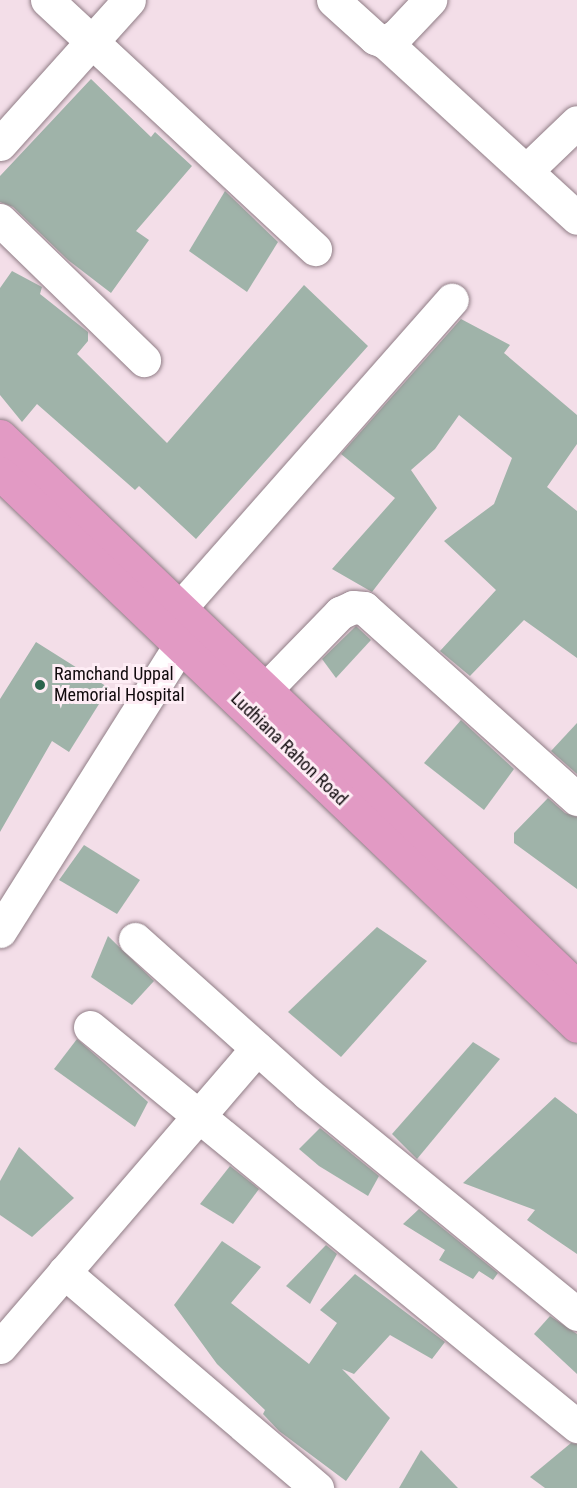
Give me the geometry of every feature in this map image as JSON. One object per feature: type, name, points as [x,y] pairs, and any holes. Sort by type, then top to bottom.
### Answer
[{"type":"main road","name":"Ludhiana Rahon Road","points":[[0,436],[577,1026]]},
{"type":"main road","name":"Ludhiana Rahon Road","points":[[0,473],[185,625],[267,688],[577,987]]},
{"type":"street","points":[[47,0],[90,43],[315,249]]},
{"type":"street","points":[[0,144],[129,0]]},
{"type":"street","points":[[333,0],[375,38],[385,42],[577,218]]},
{"type":"street","points":[[385,42],[396,36],[430,0]]},
{"type":"street","points":[[527,170],[577,122]]},
{"type":"street","points":[[0,220],[144,360]]},
{"type":"street","points":[[0,931],[185,625],[452,300]]},
{"type":"street","points":[[267,688],[340,613],[353,607],[364,608],[577,799]]},
{"type":"street","points":[[135,939],[257,1048],[577,1314]]},
{"type":"street","points":[[90,1027],[196,1117],[577,1426]]},
{"type":"street","points":[[0,1347],[257,1048]]},
{"type":"street","points":[[64,1272],[317,1488]]},
{"type":"building","points":[[91,79],[151,137],[155,132],[192,166],[136,231],[149,240],[111,293],[68,260],[13,207],[0,202],[0,176]]},
{"type":"building","points":[[225,191],[278,242],[247,292],[189,251]]},
{"type":"building","points":[[12,271],[42,287],[40,294],[88,332],[88,341],[77,354],[167,443],[304,285],[368,346],[196,539],[139,486],[135,490],[37,404],[22,422],[0,395],[0,288]]},
{"type":"building","points":[[461,319],[510,345],[504,353],[577,415],[577,444],[547,487],[577,511],[577,658],[524,620],[470,676],[440,651],[496,590],[444,541],[494,504],[512,458],[459,415],[435,449],[411,470],[437,508],[372,592],[332,569],[395,498],[341,454]]},
{"type":"building","points":[[356,626],[371,640],[336,678],[322,659]]},
{"type":"building","points":[[36,642],[109,688],[69,752],[52,741],[0,832],[0,699]]},
{"type":"building","points":[[461,720],[514,769],[484,810],[424,763]]},
{"type":"building","points":[[577,723],[577,774],[551,751]]},
{"type":"building","points":[[548,798],[565,813],[577,817],[577,889],[514,843],[514,833]]},
{"type":"building","points":[[84,845],[140,880],[117,914],[59,880]]},
{"type":"building","points":[[377,927],[427,961],[341,1057],[288,1012]]},
{"type":"building","points":[[108,936],[154,981],[132,1005],[91,977]]},
{"type":"building","points":[[77,1039],[148,1102],[135,1127],[54,1069]]},
{"type":"building","points":[[473,1042],[500,1059],[417,1159],[392,1134]]},
{"type":"building","points":[[555,1097],[577,1114],[577,1254],[527,1220],[535,1210],[463,1183]]},
{"type":"building","points":[[320,1128],[379,1176],[368,1196],[319,1166],[299,1149]]},
{"type":"building","points":[[19,1147],[74,1198],[32,1237],[0,1215],[0,1181]]},
{"type":"building","points":[[230,1166],[259,1189],[233,1224],[200,1204]]},
{"type":"building","points":[[419,1209],[498,1273],[493,1280],[479,1271],[473,1279],[439,1260],[445,1250],[403,1224]]},
{"type":"building","points":[[222,1241],[261,1267],[231,1303],[309,1364],[337,1323],[320,1310],[355,1274],[445,1342],[432,1359],[390,1335],[354,1374],[342,1369],[390,1418],[346,1481],[279,1431],[263,1414],[265,1410],[217,1364],[174,1305]]},
{"type":"building","points":[[326,1245],[337,1254],[310,1304],[286,1286]]},
{"type":"building","points":[[550,1316],[577,1334],[577,1374],[534,1334]]},
{"type":"building","points":[[571,1443],[577,1444],[577,1488],[545,1488],[530,1477]]},
{"type":"building","points":[[421,1450],[458,1488],[399,1488]]},
{"type":"place","name":"Ramchand Uppal Memorial Hospital","points":[[40,685]]}]
